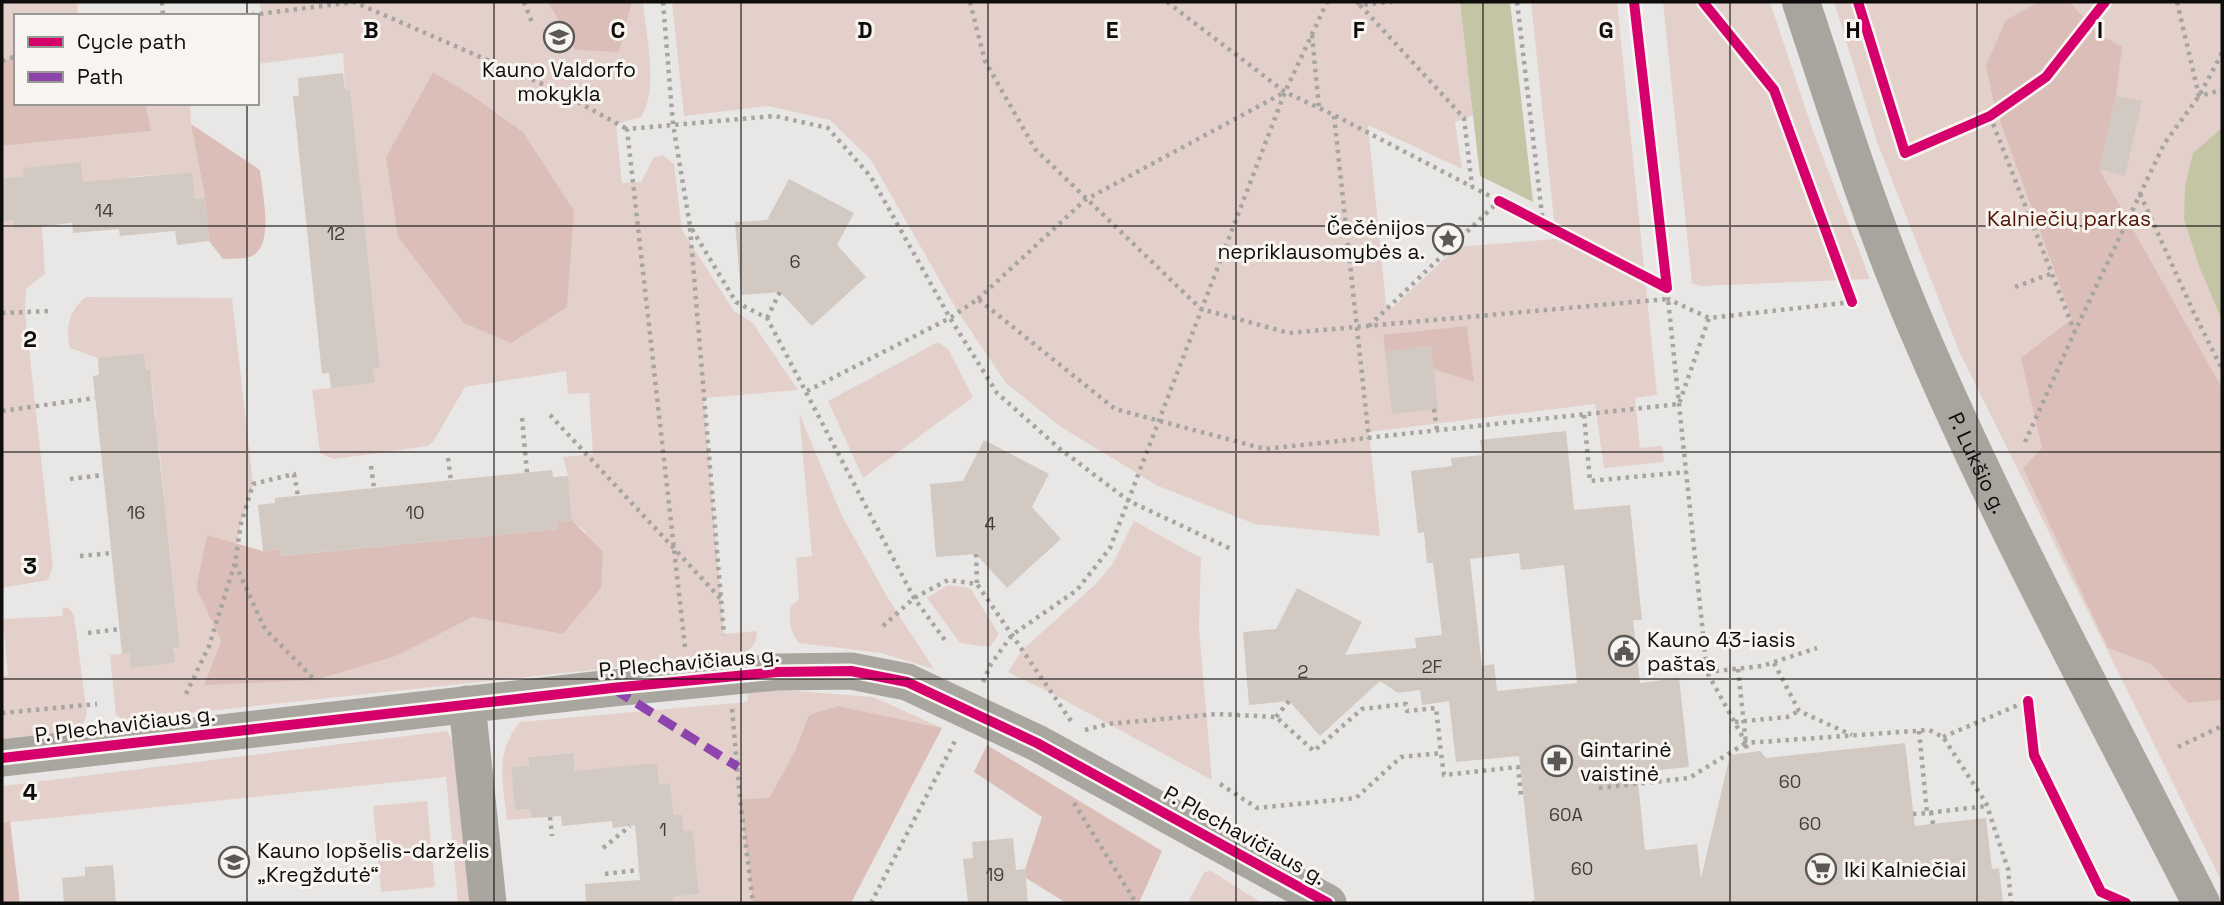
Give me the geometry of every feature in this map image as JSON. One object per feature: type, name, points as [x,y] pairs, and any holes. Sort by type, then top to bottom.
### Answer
[{"type":"main road","name":"P. Lukšio g.","points":[[1801,2],[1877,229],[1922,337],[1992,492],[2201,903]]},
{"type":"street","name":"P. Plechavičiaus g.","points":[[2,758],[689,680],[777,672],[850,671],[907,682],[1037,743],[1328,903]]},
{"type":"street","points":[[467,704],[488,903]]},
{"type":"path","points":[[259,14],[354,2],[554,89],[627,130],[775,116],[828,128],[872,177],[950,318],[997,393],[1060,449],[1129,501],[1231,549]]},
{"type":"path","points":[[524,2],[533,25]]},
{"type":"path","points":[[663,2],[673,124],[690,226],[724,635]]},
{"type":"path","points":[[970,2],[985,61],[1035,149],[1201,309],[1289,333],[1668,299],[1709,318],[1852,302]]},
{"type":"path","points":[[1167,2],[1284,92],[1334,115],[1667,288]]},
{"type":"path","points":[[1129,501],[1284,92],[1324,2]]},
{"type":"path","points":[[1358,4],[1392,2]]},
{"type":"path","points":[[1517,2],[1543,223]]},
{"type":"path","points":[[1633,2],[1667,288],[1707,671],[1746,743]]},
{"type":"path","points":[[2177,2],[2199,96]]},
{"type":"path","points":[[1358,4],[1464,118],[1472,187]]},
{"type":"path","points":[[1311,34],[1319,108]]},
{"type":"path","points":[[2025,442],[2164,144],[2199,96],[2222,53]]},
{"type":"path","points":[[2199,96],[2222,90]]},
{"type":"path","points":[[807,391],[950,318],[978,299],[1085,200],[1284,92]]},
{"type":"path","points":[[1334,115],[1370,439]]},
{"type":"path","points":[[1990,116],[2075,331]]},
{"type":"path","points":[[627,130],[689,680]]},
{"type":"path","points":[[2140,194],[2222,369]]},
{"type":"path","points":[[1368,327],[1499,201]]},
{"type":"path","points":[[690,226],[736,302],[767,318],[914,598],[947,643]]},
{"type":"path","points":[[2015,287],[2053,273]]},
{"type":"path","points":[[767,318],[780,292]]},
{"type":"path","points":[[978,299],[1115,410],[1265,449],[1679,404]]},
{"type":"path","points":[[2,313],[51,311]]},
{"type":"path","points":[[1679,404],[1709,318]]},
{"type":"path","points":[[2,411],[95,398]]},
{"type":"path","points":[[1434,409],[1437,431]]},
{"type":"path","points":[[550,415],[721,599]]},
{"type":"path","points":[[1584,415],[1590,481],[1686,472]]},
{"type":"path","points":[[522,418],[527,473]]},
{"type":"path","points":[[448,457],[451,481]]},
{"type":"path","points":[[371,466],[374,488]]},
{"type":"path","points":[[186,694],[209,646],[235,563],[241,524],[253,484],[294,474],[298,496]]},
{"type":"path","points":[[70,479],[103,475]]},
{"type":"path","points":[[80,556],[112,553]]},
{"type":"path","points":[[975,554],[976,584],[1072,722]]},
{"type":"path","points":[[235,563],[265,629],[315,680]]},
{"type":"path","points":[[883,626],[914,598],[948,580],[976,584]]},
{"type":"path","points":[[88,633],[120,629]]},
{"type":"path","points":[[1707,671],[1773,663],[1817,648]]},
{"type":"path","points":[[1773,663],[1799,711],[1853,736]]},
{"type":"path","points":[[1738,668],[1747,753]]},
{"type":"path","points":[[1276,717],[1289,701]]},
{"type":"path","points":[[1942,737],[2028,701],[2030,714]]},
{"type":"path","points":[[2,713],[97,704]]},
{"type":"path","points":[[1037,743],[1108,724],[1217,714],[1276,717],[1314,751],[1362,709],[1406,704],[1407,711],[1436,708],[1444,775],[1518,767],[1521,796],[1524,796]]},
{"type":"path","points":[[732,707],[753,903]]},
{"type":"path","points":[[1735,722],[1787,717],[1799,711]]},
{"type":"path","points":[[2178,747],[2222,726]]},
{"type":"path","points":[[1599,788],[1689,778],[1746,743],[1928,730],[1942,737],[1987,806],[2007,869],[2011,903]]},
{"type":"path","points":[[1919,731],[1929,813],[1933,824]]},
{"type":"path","points":[[1220,784],[1257,808],[1356,798],[1401,757],[1441,753]]},
{"type":"path","points":[[1072,800],[1136,903]]},
{"type":"path","points":[[1913,814],[1987,806]]},
{"type":"path","points":[[550,817],[552,836]]},
{"type":"path","points":[[603,848],[630,826]]},
{"type":"path","points":[[605,874],[639,870]]},
{"type":"green space","points":[[2,2],[77,2],[78,14],[14,14],[14,57],[2,61]]},
{"type":"green space","points":[[260,2],[548,2],[575,50],[619,51],[632,2],[643,2],[650,61],[649,92],[641,117],[616,124],[622,183],[641,182],[654,157],[663,155],[674,164],[682,230],[734,311],[752,322],[798,390],[704,398],[724,634],[757,631],[755,642],[749,650],[742,654],[124,720],[116,715],[110,655],[129,653],[131,668],[174,663],[173,649],[180,647],[167,525],[160,525],[157,495],[164,494],[159,447],[152,447],[149,418],[156,417],[150,370],[146,370],[144,353],[98,358],[70,348],[70,320],[86,297],[232,298],[253,484],[237,544],[207,535],[196,588],[221,641],[204,685],[396,656],[473,617],[563,633],[586,532],[572,520],[568,476],[563,457],[593,454],[589,393],[568,394],[566,371],[465,387],[433,442],[428,446],[334,459],[320,453],[312,390],[374,383],[373,369],[380,368],[367,245],[360,245],[363,214],[350,90],[345,90],[343,53],[259,64],[259,14],[255,14],[261,13]],"holes":[[[433,72],[470,94],[523,132],[386,157]]]},
{"type":"green space","points":[[548,2],[632,2],[619,52],[575,50]]},
{"type":"green space","name":"Čečėnijos nepriklausomybės a.","points":[[672,2],[1460,3],[1473,115],[1455,122],[1462,169],[1368,125],[1386,304],[1391,309],[1457,247],[1556,239],[1531,2],[1617,2],[1657,395],[1635,398],[1640,448],[1662,446],[1664,462],[1604,468],[1595,404],[1369,432],[1380,536],[1255,524],[1158,486],[1061,427],[1006,383],[958,312],[871,160],[830,120],[768,106],[684,116]],"holes":[[[1467,327],[1434,369],[1431,346],[1385,350],[1383,336]]]},
{"type":"green space","points":[[1663,2],[1770,2],[1813,131],[1870,279],[1700,286],[1692,283]]},
{"type":"green space","name":"Kalniečių parkas","points":[[1834,2],[2222,2],[2222,882],[1959,351],[1877,142]]},
{"type":"green space","points":[[2039,2],[2070,2],[2097,33],[2122,47],[2116,96],[2099,169],[2222,388],[2222,700],[2188,703],[2151,664],[2108,648],[2023,468],[2042,448],[2021,358],[2072,319],[1994,104],[1986,65],[2006,20]]},
{"type":"green space","points":[[14,57],[14,105],[145,105],[151,131],[2,146],[2,61]]},
{"type":"green space","points":[[433,72],[470,94],[523,132],[574,211],[567,307],[511,343],[464,323],[398,237],[386,157]]},
{"type":"green space","points":[[145,105],[190,105],[191,124],[205,198],[195,199],[191,172],[130,177],[84,191],[81,162],[24,176],[2,178],[2,146],[150,131]]},
{"type":"green space","points":[[191,124],[260,170],[265,230],[259,250],[252,256],[223,259],[209,241],[205,198]]},
{"type":"green space","points":[[13,220],[14,229],[42,226],[45,274],[26,289],[25,312],[53,567],[48,580],[2,588],[2,222]]},
{"type":"green space","points":[[1467,326],[1474,382],[1433,369],[1431,346],[1385,351],[1383,335]]},
{"type":"green space","points":[[938,342],[948,349],[973,397],[863,478],[828,401]]},
{"type":"green space","points":[[799,413],[842,516],[889,600],[934,669],[881,653],[799,643],[794,635],[790,616],[791,606],[799,599],[796,558],[812,556]]},
{"type":"green space","points":[[572,520],[603,552],[601,588],[563,634],[473,617],[396,656],[315,680],[204,685],[221,641],[196,588],[207,535],[263,551],[279,549],[281,556],[558,529],[558,522]]},
{"type":"green space","points":[[1134,521],[1201,558],[1199,628],[1212,780],[1008,672],[1022,650],[1097,583],[1113,563]]},
{"type":"green space","points":[[948,585],[970,588],[999,634],[990,647],[960,643],[927,598]]},
{"type":"green space","points":[[63,607],[70,609],[74,615],[87,715],[81,727],[74,733],[2,742],[2,676],[8,675],[3,619],[62,616]]},
{"type":"green space","points":[[784,690],[873,697],[942,728],[838,706],[809,715],[795,751],[769,798],[740,799],[753,903],[673,903],[673,897],[699,894],[693,830],[684,831],[682,814],[674,815],[670,783],[659,784],[657,764],[576,780],[574,753],[528,757],[529,765],[511,767],[515,810],[530,809],[531,818],[507,820],[502,781],[503,757],[506,745],[520,722],[747,702],[748,692]]},
{"type":"green space","points":[[838,706],[942,728],[851,903],[753,903],[740,799],[769,798],[795,751],[809,715]]},
{"type":"green space","points":[[447,731],[454,743],[471,903],[458,903],[446,777],[2,823],[2,786]]},
{"type":"green space","points":[[987,745],[1162,851],[1139,903],[1066,903],[1026,878],[1025,869],[1042,817],[974,772]]},
{"type":"green space","points":[[427,801],[435,887],[381,892],[373,806]]},
{"type":"green space","points":[[10,821],[20,903],[2,903],[2,823]]},
{"type":"green space","points":[[1211,871],[1262,903],[1188,903],[1204,872]]},
{"type":"shaded area","points":[[1510,2],[1533,202],[1480,176],[1460,3]]},
{"type":"shaded area","points":[[2222,128],[2222,320],[2199,266],[2184,219],[2185,186],[2193,153]]},
{"type":"building","points":[[343,73],[345,90],[350,90],[380,368],[373,369],[375,383],[331,388],[329,373],[322,374],[293,96],[299,96],[298,78]]},
{"type":"building","points":[[2116,96],[2142,101],[2125,176],[2099,169]]},
{"type":"building","points":[[81,162],[83,182],[192,172],[195,199],[205,198],[209,241],[177,245],[175,231],[120,236],[119,229],[73,233],[72,223],[14,229],[13,220],[2,222],[2,178],[24,176],[23,168]]},
{"type":"building","points":[[789,179],[854,213],[837,245],[866,277],[812,326],[780,292],[741,295],[735,222],[767,220]]},
{"type":"building","points":[[1431,346],[1438,409],[1392,414],[1385,351]]},
{"type":"building","points":[[144,353],[146,370],[150,370],[180,648],[173,648],[175,663],[131,668],[129,653],[122,654],[93,376],[99,375],[98,358]]},
{"type":"building","points":[[1566,431],[1574,510],[1630,505],[1642,620],[1633,620],[1640,683],[1679,678],[1689,767],[1637,772],[1645,850],[1697,844],[1701,878],[1730,755],[1760,751],[1766,758],[1905,743],[1915,826],[1986,818],[1992,869],[1999,868],[2003,903],[1535,903],[1519,756],[1456,762],[1449,701],[1422,705],[1420,690],[1398,693],[1380,681],[1320,736],[1289,701],[1249,705],[1243,632],[1276,629],[1297,588],[1362,622],[1345,655],[1416,648],[1415,638],[1442,635],[1433,563],[1427,563],[1424,532],[1418,533],[1411,471],[1452,466],[1451,458],[1482,455],[1480,440]],"holes":[[[1519,553],[1521,570],[1564,565],[1577,683],[1497,691],[1494,664],[1482,666],[1470,559]]]},
{"type":"building","points":[[984,440],[1049,474],[1032,507],[1061,539],[1007,588],[976,554],[936,557],[930,484],[963,481]]},
{"type":"building","points":[[552,470],[553,477],[568,476],[572,520],[558,522],[558,529],[280,556],[279,549],[263,551],[258,505],[275,503],[275,498]]},
{"type":"building","points":[[574,753],[575,771],[657,763],[659,784],[670,783],[674,815],[682,814],[684,831],[693,830],[699,894],[673,897],[673,903],[586,903],[585,884],[640,880],[635,825],[613,828],[612,821],[562,826],[561,816],[531,818],[530,809],[515,810],[511,767],[529,765],[528,757]]},
{"type":"building","points":[[1013,838],[1016,870],[1025,869],[1028,903],[968,903],[963,859],[973,858],[972,842]]},
{"type":"building","points":[[113,865],[116,903],[64,903],[62,878],[85,876],[85,867]]},
{"type":"marked path","points":[[614,689],[738,767]]},
{"type":"cycle path","points":[[1634,2],[1667,288]]},
{"type":"cycle path","points":[[1703,2],[1774,90],[1852,302]]},
{"type":"cycle path","points":[[1858,2],[1905,153],[1990,116],[2046,77],[2105,2]]},
{"type":"cycle path","points":[[1499,201],[1667,288]]},
{"type":"cycle path","points":[[2,758],[612,688],[777,672],[851,671],[907,682],[1037,743],[1328,903]]},
{"type":"cycle path","points":[[2028,701],[2034,755],[2101,892],[2126,903]]},
{"type":"place","name":"Kauno Valdorfo mokykla","points":[[559,37]]},
{"type":"place","name":"Čečėnijos nepriklausomybės a.","points":[[1448,239]]},
{"type":"place","name":"Kauno 43-iasis paštas","points":[[1624,651]]},
{"type":"place","name":"Gintarinė vaistinė","points":[[1557,761]]},
{"type":"place","name":"Kauno lopšelis-darželis „Kregždutė“","points":[[234,862]]},
{"type":"place","name":"Iki Kalniečiai","points":[[1821,869]]}]
